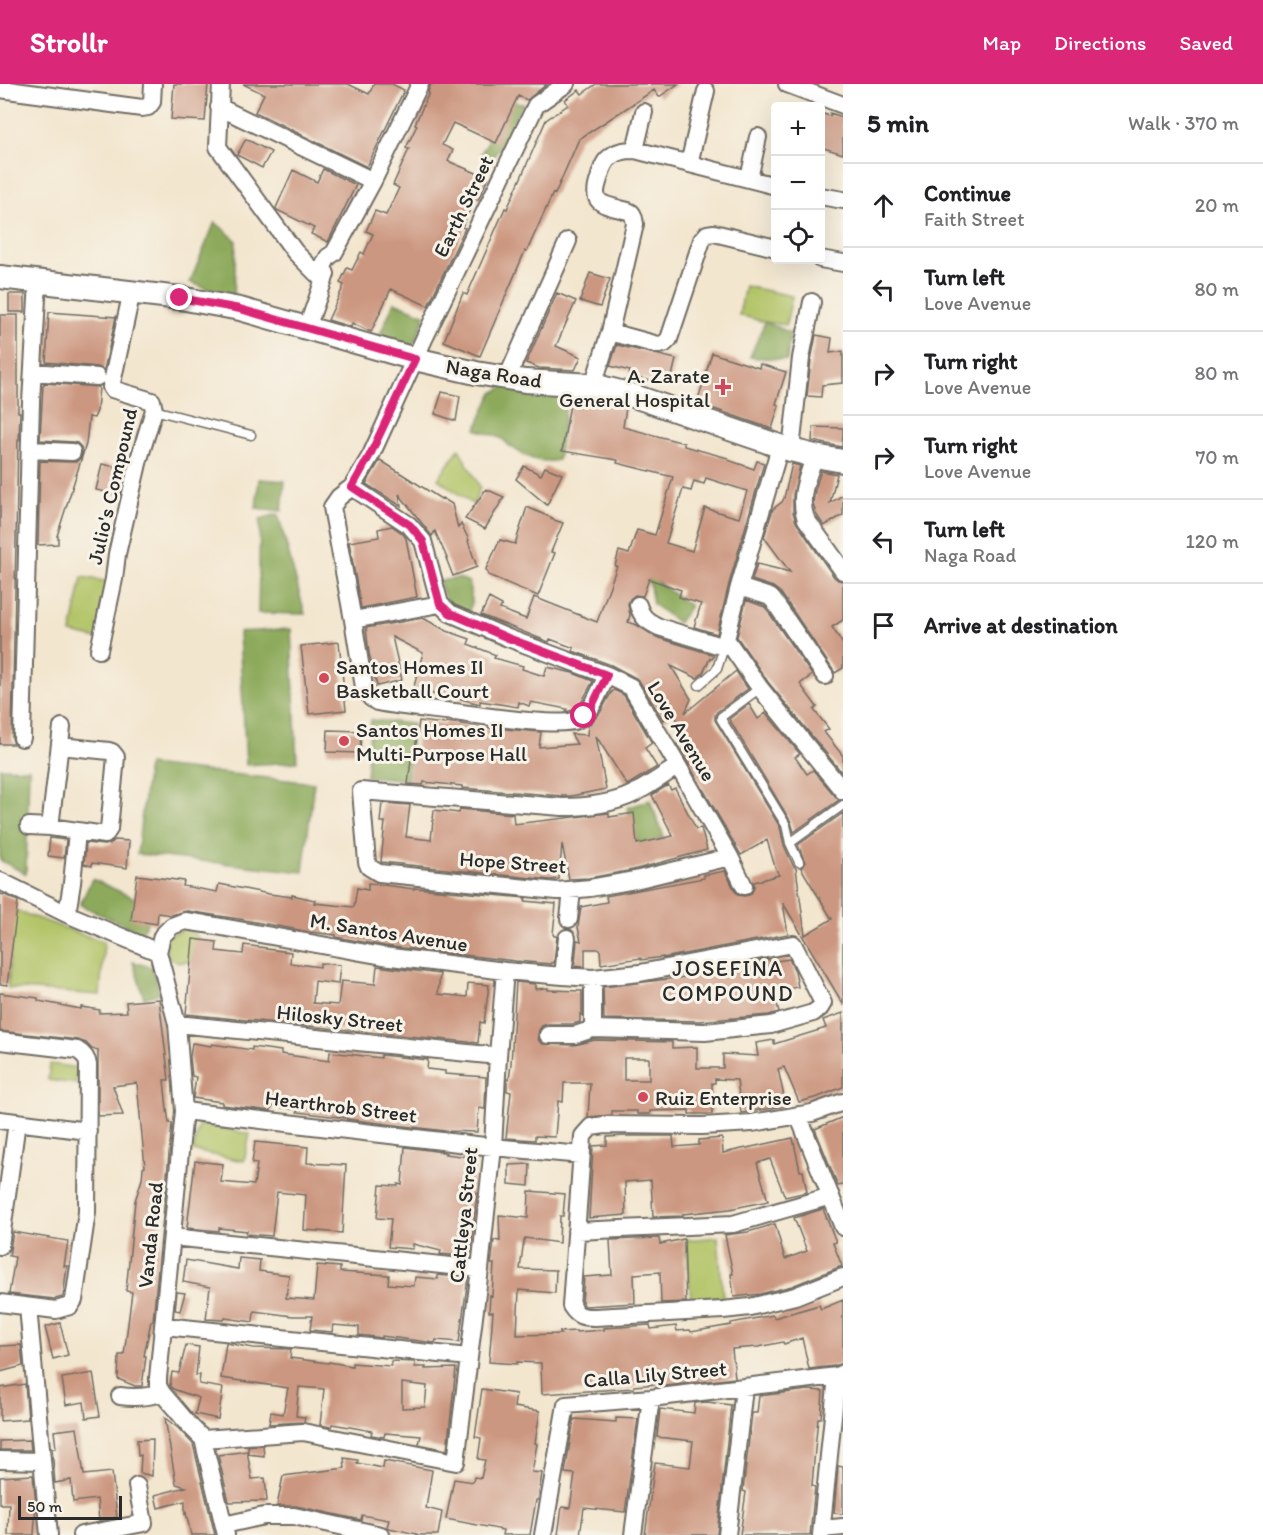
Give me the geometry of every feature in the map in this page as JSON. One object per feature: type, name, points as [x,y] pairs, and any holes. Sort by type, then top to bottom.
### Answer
[{"type":"main road","name":"Naga Road","points":[[0,277],[132,291],[240,309],[415,359],[476,373],[525,381],[593,386],[628,394],[785,448],[843,461]]},
{"type":"street","points":[[0,89],[142,108],[148,107],[152,102],[153,84]]},
{"type":"street","points":[[221,84],[218,147],[295,252],[325,277]]},
{"type":"street","name":"Earth Street","points":[[415,359],[536,105],[566,84]]},
{"type":"street","points":[[787,84],[843,105]]},
{"type":"street","points":[[307,328],[325,277],[324,267],[328,257],[334,253],[373,181],[415,86]]},
{"type":"street","points":[[689,164],[706,91]]},
{"type":"street","points":[[219,107],[373,181]]},
{"type":"street","points":[[635,150],[644,112]]},
{"type":"street","points":[[749,179],[758,137]]},
{"type":"street","points":[[593,386],[610,332],[635,224],[630,212],[600,203],[597,198],[595,191],[605,162],[610,156],[625,150],[635,150],[771,185]]},
{"type":"street","points":[[825,197],[843,200]]},
{"type":"street","points":[[610,332],[658,345],[664,344],[669,339],[702,240],[707,234],[714,233],[771,247]]},
{"type":"street","points":[[507,378],[568,241]]},
{"type":"street","points":[[825,260],[843,263]]},
{"type":"street","points":[[22,738],[30,450],[38,281]]},
{"type":"street","name":"Julio's Compound","points":[[99,650],[117,554],[139,459],[154,410],[152,401],[111,387],[132,291]]},
{"type":"street","points":[[725,643],[739,587],[785,448],[812,302]]},
{"type":"street","points":[[415,359],[370,455],[352,487],[339,497],[332,507],[364,687],[371,698],[383,704],[521,720],[567,722],[576,721],[584,716],[592,706],[607,675]]},
{"type":"street","points":[[33,372],[97,377]]},
{"type":"street","points":[[30,450],[72,452]]},
{"type":"street","points":[[814,456],[803,491],[803,512],[843,571]]},
{"type":"street","points":[[352,487],[410,525],[423,541],[440,604],[353,620]]},
{"type":"street","points":[[739,587],[773,600],[825,676]]},
{"type":"street","name":"Love Avenue","points":[[440,604],[450,613],[508,638],[607,675],[631,687],[730,857],[744,886]]},
{"type":"street","points":[[638,605],[641,614],[650,622],[680,634],[725,643],[843,791]]},
{"type":"street","points":[[50,827],[62,727]]},
{"type":"street","points":[[29,826],[105,835],[108,833],[116,756],[112,752],[60,746]]},
{"type":"street","name":"Hope Street","points":[[678,766],[633,794],[583,807],[361,791],[367,862],[369,867],[379,873],[557,891],[635,880],[730,857]]},
{"type":"street","points":[[67,914],[77,832]]},
{"type":"street","points":[[0,881],[67,914],[158,952]]},
{"type":"street","points":[[569,919],[572,890]]},
{"type":"street","name":"M. Santos Avenue","points":[[158,952],[162,936],[172,926],[185,921],[383,956],[505,971],[593,978],[640,973],[793,944],[823,1003],[813,1013],[771,1025],[705,1032],[593,1029]]},
{"type":"street","points":[[563,976],[567,938]]},
{"type":"street","name":"Vanda Road","points":[[158,952],[177,1024],[184,1111],[158,1378],[158,1386],[162,1393]]},
{"type":"street","name":"Cattleya Street","points":[[203,1439],[303,1432],[456,1462],[493,1147],[505,971]]},
{"type":"street","points":[[548,1035],[575,1035],[593,1029],[593,978]]},
{"type":"street","name":"Hilosky Street","points":[[177,1024],[498,1056]]},
{"type":"street","points":[[0,1041],[78,1050],[87,1059],[88,1065],[87,1212],[74,1300],[70,1306],[56,1310],[0,1304]]},
{"type":"street","points":[[843,1102],[812,1113],[752,1124],[591,1127],[583,1136],[571,1306],[575,1313],[584,1317],[723,1310],[750,1307],[795,1296],[843,1277]]},
{"type":"street","name":"Hearthrob Street","points":[[184,1111],[493,1147],[582,1155]]},
{"type":"street","points":[[798,1115],[843,1227]]},
{"type":"street","points":[[0,1120],[88,1131]]},
{"type":"street","points":[[0,1246],[17,1122]]},
{"type":"street","points":[[576,1231],[733,1224],[831,1196]]},
{"type":"street","points":[[172,1237],[480,1269]]},
{"type":"street","points":[[28,1307],[49,1535]]},
{"type":"street","points":[[164,1326],[469,1357]]},
{"type":"street","points":[[840,1375],[821,1532],[843,1527]]},
{"type":"street","name":"Calla Lily Street","points":[[543,1535],[566,1405],[744,1388],[840,1375]]},
{"type":"street","points":[[727,1535],[744,1388]]},
{"type":"street","points":[[120,1396],[148,1397],[162,1393],[203,1439],[225,1530],[264,1516],[294,1516],[381,1535]]},
{"type":"street","points":[[633,1535],[651,1398]]},
{"type":"street","points":[[0,1460],[41,1461]]},
{"type":"street","points":[[81,1535],[144,1523],[137,1486]]},
{"type":"lane","points":[[154,410],[251,435]]},
{"type":"lane","points":[[699,685],[717,669],[725,643]]},
{"type":"lane","points":[[760,688],[721,719],[786,825],[790,843],[799,862]]},
{"type":"lane","points":[[790,843],[843,805]]},
{"type":"green space","points":[[509,102],[523,103],[492,160],[481,154]]},
{"type":"green space","points":[[215,222],[236,240],[234,300],[190,282]]},
{"type":"green space","points":[[745,286],[792,296],[786,325],[739,315]]},
{"type":"green space","points":[[394,302],[426,315],[411,351],[379,337]]},
{"type":"green space","points":[[765,322],[790,333],[787,360],[750,357]]},
{"type":"green space","points":[[509,384],[565,395],[566,404],[558,460],[540,461],[529,457],[499,438],[476,429],[493,393]]},
{"type":"green space","points":[[459,449],[480,487],[474,505],[438,479]]},
{"type":"green space","points":[[259,479],[285,481],[282,511],[256,508]]},
{"type":"green space","points":[[278,514],[305,614],[258,613],[260,519]]},
{"type":"green space","points":[[648,575],[690,606],[678,623],[653,604]]},
{"type":"green space","points":[[82,577],[110,582],[98,639],[71,633]]},
{"type":"green space","points":[[458,578],[469,582],[472,602],[467,617],[449,609],[439,581]]},
{"type":"green space","points":[[291,629],[297,762],[246,765],[239,632]]},
{"type":"green space","points":[[371,720],[413,724],[407,780],[366,776]]},
{"type":"green space","points":[[148,765],[314,783],[303,872],[137,854]]},
{"type":"green space","points":[[0,768],[29,769],[26,874],[0,860]]},
{"type":"green space","points":[[650,800],[664,837],[640,846],[627,808]]},
{"type":"green space","points":[[92,879],[154,907],[142,933],[80,905]]},
{"type":"green space","points":[[14,910],[104,942],[100,995],[8,988]]},
{"type":"green space","points":[[187,928],[199,940],[191,960],[177,962],[166,953],[167,936]]},
{"type":"green space","points":[[133,962],[152,967],[160,993],[144,998]]},
{"type":"green space","points":[[50,1064],[78,1068],[76,1084],[48,1080]]},
{"type":"green space","points":[[199,1124],[250,1134],[244,1161],[193,1151]]},
{"type":"green space","points":[[718,1237],[723,1298],[691,1301],[686,1240]]},
{"type":"building","points":[[174,84],[208,84],[205,121],[171,119]]},
{"type":"building","points":[[243,84],[348,84],[369,94],[374,84],[392,84],[404,90],[367,167],[255,112],[264,94]]},
{"type":"building","points":[[431,84],[547,84],[527,100],[518,96],[496,143],[453,123],[442,145],[453,150],[448,161],[488,178],[478,200],[475,199],[462,227],[465,228],[428,306],[391,289],[371,332],[352,323],[351,327],[328,320],[344,285],[340,283],[347,268],[352,270],[361,252],[364,254],[373,234],[366,231],[375,211],[386,215],[399,188],[393,185],[409,149],[406,148],[417,125],[415,124]]},
{"type":"building","points":[[596,84],[678,84],[659,97],[654,90],[579,139],[555,194],[553,193],[527,251],[525,251],[480,356],[444,341],[463,293],[467,295],[546,120],[568,105],[565,100],[579,90],[582,94]]},
{"type":"building","points":[[830,113],[843,117],[843,154],[825,149],[825,114],[830,116]]},
{"type":"building","points":[[246,139],[271,152],[262,168],[237,155]]},
{"type":"building","points":[[323,169],[356,185],[328,242],[311,234],[314,228],[276,208],[293,170],[317,182]]},
{"type":"building","points":[[590,273],[610,279],[600,307],[580,301]]},
{"type":"building","points":[[557,293],[576,301],[556,346],[581,357],[575,370],[539,368],[526,363]]},
{"type":"building","points":[[9,294],[25,294],[25,312],[9,312]]},
{"type":"building","points":[[49,312],[116,317],[104,370],[98,367],[46,362]]},
{"type":"building","points":[[0,315],[18,315],[18,412],[20,412],[12,738],[14,744],[0,744]]},
{"type":"building","points":[[816,335],[832,338],[830,353],[843,351],[843,383],[822,385],[821,397],[807,396]]},
{"type":"building","points":[[617,345],[676,359],[670,385],[629,376],[630,371],[610,366]]},
{"type":"building","points":[[712,353],[759,368],[760,364],[786,372],[776,404],[779,405],[772,429],[697,403]]},
{"type":"building","points":[[44,383],[99,387],[97,411],[94,418],[89,417],[86,444],[57,536],[58,544],[38,545],[40,461],[76,462],[82,452],[77,443],[40,440]]},
{"type":"building","points":[[442,392],[460,396],[456,421],[435,414]]},
{"type":"building","points":[[571,398],[626,408],[623,427],[684,443],[684,446],[728,458],[728,460],[754,469],[757,461],[764,463],[717,634],[694,627],[701,604],[679,597],[681,590],[649,579],[643,596],[635,595],[630,599],[628,622],[656,637],[714,655],[712,659],[710,658],[703,673],[697,678],[671,666],[691,699],[685,713],[736,671],[748,689],[717,712],[715,720],[780,827],[784,845],[796,868],[805,935],[832,919],[801,868],[805,862],[798,845],[843,813],[843,1004],[783,903],[788,934],[663,958],[641,960],[641,958],[601,964],[600,949],[585,949],[585,967],[575,966],[577,940],[581,941],[578,927],[581,907],[607,902],[606,896],[704,878],[704,875],[725,871],[735,891],[744,896],[752,892],[754,882],[779,875],[767,840],[741,855],[677,744],[688,738],[674,714],[663,720],[636,678],[611,665],[573,651],[574,648],[550,639],[549,642],[481,615],[489,598],[502,605],[500,609],[526,619],[534,597],[597,622],[617,566],[615,566],[619,551],[629,554],[637,530],[655,535],[673,477],[617,463],[618,460],[562,451]],"holes":[[[706,478],[747,491],[739,518],[705,508],[692,551],[666,543],[683,489],[691,491],[694,481],[704,484]]]},
{"type":"building","points":[[813,427],[843,428],[842,447],[812,441]]},
{"type":"building","points":[[380,460],[452,504],[458,528],[461,524],[469,540],[477,567],[453,576],[435,531],[432,536],[399,494],[401,506],[366,484]]},
{"type":"building","points":[[102,464],[126,469],[120,495],[96,490]]},
{"type":"building","points":[[792,464],[800,466],[793,495],[793,512],[796,522],[834,577],[843,581],[843,620],[832,627],[843,644],[843,668],[835,673],[781,593],[773,587],[752,580],[757,564],[790,572],[764,537],[773,509],[784,498]]},
{"type":"building","points":[[524,466],[541,475],[545,467],[562,474],[547,505],[516,479]]},
{"type":"building","points":[[821,471],[837,474],[830,503],[843,495],[843,515],[824,526],[816,514],[813,503]]},
{"type":"building","points":[[486,489],[504,497],[485,529],[465,519]]},
{"type":"building","points":[[527,507],[563,523],[551,552],[555,553],[538,596],[488,575],[486,569],[500,540],[515,544]]},
{"type":"building","points":[[392,526],[406,538],[417,597],[361,608],[349,542],[379,537],[378,529]]},
{"type":"building","points":[[746,600],[765,607],[812,675],[800,684],[817,707],[814,710],[829,729],[824,732],[843,756],[843,774],[768,682],[737,637]]},
{"type":"building","points":[[423,618],[447,631],[470,639],[468,644],[496,655],[494,658],[523,666],[522,669],[544,676],[547,667],[573,673],[593,681],[580,705],[566,712],[567,709],[531,702],[529,706],[519,702],[518,707],[480,701],[480,704],[450,696],[450,698],[425,693],[413,690],[423,653],[392,637],[402,680],[377,686],[366,628]]},
{"type":"building","name":"Santos Homes II Basketball Court","points":[[339,642],[346,710],[309,714],[301,646]]},
{"type":"building","points":[[614,690],[624,695],[652,743],[645,748],[657,767],[627,785],[596,736],[606,789],[562,796],[462,788],[462,786],[424,782],[423,785],[408,784],[419,721],[541,732],[539,747],[577,744],[571,734],[587,735],[588,726],[600,713]]},
{"type":"building","points":[[749,704],[758,719],[766,713],[800,754],[795,757],[807,774],[813,770],[839,800],[794,832],[791,822],[729,719]]},
{"type":"building","name":"Santos Homes II Multi-Purpose Hall","points":[[328,730],[361,731],[360,753],[327,752]]},
{"type":"building","points":[[668,785],[671,790],[675,788],[696,829],[701,828],[707,850],[633,870],[569,879],[562,844],[559,879],[551,880],[381,862],[385,822],[380,822],[382,803],[410,805],[406,837],[431,840],[434,810],[459,813],[460,809],[513,814],[514,824],[609,813],[609,817],[634,813],[637,844],[673,836],[652,795]]},
{"type":"building","points":[[50,838],[66,840],[64,858],[48,856]]},
{"type":"building","points":[[115,840],[129,841],[127,868],[84,864],[86,843],[104,845]]},
{"type":"building","points":[[137,875],[184,881],[183,886],[217,892],[219,884],[269,894],[292,897],[292,895],[315,900],[314,903],[354,907],[357,888],[368,890],[368,883],[526,898],[525,901],[556,904],[553,934],[557,936],[554,963],[516,961],[385,946],[336,937],[336,935],[187,911],[171,915],[158,913],[157,924],[131,920]]},
{"type":"building","points":[[0,894],[18,901],[7,985],[0,984]]},
{"type":"building","points":[[193,939],[217,942],[216,951],[243,954],[244,945],[291,952],[290,963],[320,967],[320,963],[340,965],[338,984],[315,981],[313,1003],[338,1005],[341,981],[375,984],[377,966],[440,974],[438,994],[467,997],[468,983],[489,985],[484,1023],[480,1022],[478,1043],[186,1014]]},
{"type":"building","points":[[769,959],[770,962],[789,959],[795,971],[798,987],[774,991],[779,1012],[769,1015],[699,1021],[604,1019],[603,987],[686,977],[685,975]]},
{"type":"building","points":[[516,982],[535,984],[535,989],[582,991],[580,1022],[542,1026],[538,1036],[539,1041],[543,1044],[575,1045],[595,1040],[672,1042],[672,1048],[697,1047],[697,1068],[723,1068],[723,1054],[758,1056],[756,1043],[774,1040],[774,1044],[826,1028],[823,1020],[843,1013],[843,1087],[799,1102],[784,1067],[778,1069],[786,1106],[741,1113],[737,1080],[715,1079],[715,1083],[712,1083],[712,1114],[689,1114],[689,1110],[650,1111],[650,1114],[637,1114],[637,1111],[612,1111],[612,1115],[588,1117],[590,1083],[564,1083],[563,1102],[558,1101],[555,1137],[535,1136],[535,1140],[506,1138],[511,1092],[507,1091],[507,1079],[509,1079]],"holes":[[[624,1058],[649,1058],[649,1080],[624,1080]]]},
{"type":"building","points":[[0,993],[38,998],[38,1001],[81,1009],[81,1007],[100,1010],[99,1013],[127,1012],[126,1002],[159,999],[169,1080],[164,1080],[167,1109],[169,1123],[172,1123],[153,1321],[151,1321],[144,1356],[146,1356],[142,1386],[135,1386],[118,1379],[119,1355],[124,1355],[132,1292],[126,1291],[135,1201],[145,1167],[137,1083],[113,1086],[123,1115],[98,1116],[98,1050],[78,1040],[0,1031]]},
{"type":"building","points":[[192,1043],[252,1050],[252,1047],[329,1061],[330,1052],[381,1058],[381,1055],[428,1060],[427,1069],[445,1071],[445,1074],[486,1077],[485,1109],[479,1108],[477,1132],[445,1131],[347,1119],[272,1106],[271,1111],[222,1105],[222,1102],[193,1098],[196,1077],[192,1076],[190,1057]]},
{"type":"building","points":[[843,1117],[843,1185],[838,1186],[815,1129]]},
{"type":"building","points":[[673,1136],[674,1147],[699,1145],[699,1140],[722,1138],[723,1153],[793,1138],[807,1192],[785,1197],[770,1159],[757,1163],[768,1201],[730,1209],[683,1214],[683,1216],[653,1217],[651,1180],[625,1182],[626,1215],[589,1218],[593,1146],[607,1145],[607,1137]]},
{"type":"building","points":[[255,1142],[308,1147],[307,1163],[346,1165],[342,1233],[304,1230],[306,1195],[277,1192],[272,1236],[246,1234],[247,1231],[219,1228],[219,1231],[187,1228],[195,1161],[223,1164],[221,1182],[254,1185],[257,1164],[252,1163]]},
{"type":"building","points":[[405,1147],[477,1158],[473,1193],[477,1193],[470,1257],[440,1254],[441,1251],[413,1244],[413,1249],[388,1247],[391,1219],[377,1218],[380,1185],[402,1185]]},
{"type":"building","points":[[530,1164],[529,1186],[509,1184],[509,1165]]},
{"type":"building","points":[[529,1191],[565,1194],[563,1216],[560,1216],[559,1243],[525,1238],[524,1240],[520,1269],[556,1270],[555,1293],[519,1290],[517,1335],[561,1334],[560,1332],[650,1325],[651,1329],[676,1326],[677,1331],[690,1330],[691,1332],[773,1315],[774,1318],[819,1305],[821,1309],[843,1300],[843,1363],[809,1369],[802,1338],[784,1344],[783,1342],[732,1349],[735,1378],[657,1387],[657,1384],[634,1386],[634,1388],[542,1394],[541,1363],[489,1362],[493,1312],[489,1312],[494,1264],[491,1264],[494,1240],[500,1241],[499,1215],[528,1218]]},
{"type":"building","points":[[823,1209],[836,1242],[833,1243],[842,1266],[792,1286],[760,1294],[734,1297],[731,1274],[733,1274],[725,1235],[748,1232],[775,1224],[785,1259],[807,1251],[794,1218]]},
{"type":"building","points":[[13,1232],[68,1241],[63,1297],[55,1299],[9,1294],[15,1257],[9,1256]]},
{"type":"building","points":[[659,1238],[660,1244],[684,1239],[686,1302],[661,1303],[660,1272],[634,1274],[635,1303],[585,1306],[582,1303],[584,1277],[612,1275],[610,1240]]},
{"type":"building","points":[[239,1258],[260,1260],[259,1271],[289,1275],[286,1298],[314,1300],[317,1265],[340,1267],[340,1272],[389,1275],[388,1284],[414,1286],[415,1277],[438,1279],[438,1275],[468,1278],[459,1342],[436,1340],[435,1343],[359,1335],[359,1327],[333,1325],[332,1332],[310,1330],[312,1316],[254,1311],[253,1322],[225,1318],[224,1320],[206,1319],[210,1287],[183,1282],[186,1260],[238,1269]]},
{"type":"building","points":[[177,1292],[185,1293],[180,1311],[175,1310]]},
{"type":"building","points":[[60,1323],[68,1355],[53,1359],[45,1327]]},
{"type":"building","points":[[226,1343],[253,1348],[291,1349],[290,1358],[352,1366],[352,1363],[391,1366],[391,1361],[415,1362],[415,1367],[426,1367],[425,1369],[456,1368],[447,1450],[419,1444],[421,1436],[385,1433],[384,1437],[371,1435],[372,1431],[332,1424],[331,1427],[320,1425],[324,1389],[299,1387],[296,1416],[305,1417],[304,1422],[269,1424],[271,1412],[283,1414],[288,1388],[221,1378]],"holes":[[[402,1383],[427,1386],[425,1407],[402,1408]]]},
{"type":"building","points":[[21,1345],[23,1366],[0,1372],[0,1346]]},
{"type":"building","points":[[186,1345],[199,1347],[196,1375],[200,1375],[199,1384],[223,1388],[218,1419],[195,1414],[199,1398],[170,1386],[172,1372],[179,1373]]},
{"type":"building","points":[[93,1373],[100,1416],[86,1418],[84,1402],[66,1405],[62,1378]]},
{"type":"building","points":[[25,1384],[28,1419],[0,1421],[0,1388]]},
{"type":"building","points":[[482,1389],[516,1394],[514,1407],[540,1411],[532,1472],[542,1473],[530,1535],[502,1535],[503,1530],[446,1519],[454,1479],[473,1482],[474,1477],[481,1478],[485,1460],[478,1459],[481,1438],[475,1437]]},
{"type":"building","points":[[808,1390],[823,1391],[815,1449],[812,1486],[815,1487],[810,1535],[740,1535],[752,1413],[757,1413],[759,1396]]},
{"type":"building","points":[[695,1403],[731,1405],[717,1535],[645,1535],[655,1463],[690,1467],[693,1441],[657,1437],[660,1409],[694,1413]]},
{"type":"building","points":[[165,1418],[193,1444],[215,1535],[191,1535],[185,1514],[185,1501],[158,1508],[155,1495],[186,1487],[176,1484]]},
{"type":"building","points":[[616,1418],[638,1419],[625,1512],[584,1508],[580,1535],[558,1535],[562,1507],[570,1508],[575,1474],[565,1473],[574,1419],[616,1422]]},
{"type":"building","points":[[77,1428],[84,1475],[112,1472],[117,1517],[99,1521],[97,1499],[73,1502],[71,1480],[55,1483],[52,1448],[56,1448],[54,1431]]},
{"type":"building","points":[[153,1439],[152,1476],[140,1473],[141,1455],[138,1456],[137,1440]]},
{"type":"building","points":[[30,1440],[31,1450],[0,1450],[0,1441]]},
{"type":"building","points":[[263,1445],[264,1456],[248,1454],[248,1446]]},
{"type":"building","points":[[247,1451],[252,1479],[265,1478],[267,1501],[229,1502],[218,1455]]},
{"type":"building","points":[[344,1458],[383,1468],[384,1461],[432,1470],[426,1508],[442,1512],[438,1535],[417,1535],[389,1528],[387,1527],[389,1520],[362,1515],[361,1520],[296,1506],[277,1506],[283,1476],[345,1468]]},
{"type":"building","points":[[838,1466],[843,1467],[843,1514],[834,1513]]},
{"type":"building","points":[[33,1475],[36,1504],[34,1535],[8,1535],[9,1504],[0,1504],[0,1477]]},
{"type":"place","name":"A. Zarate General Hospital","points":[[723,387]]},
{"type":"place","name":"Santos Homes II Basketball Court","points":[[324,678]]},
{"type":"place","name":"Santos Homes II Multi-Purpose Hall","points":[[344,741]]},
{"type":"place","name":"Ruiz Enterprise","points":[[643,1097]]},
{"type":"district","name":"JOSEFINA COMPOUND","points":[[728,980]]},
{"type":"route","points":[[180,298],[240,309],[415,359],[370,455],[352,487],[410,525],[423,541],[440,604],[450,613],[508,638],[607,675],[592,706],[584,716]]}]
